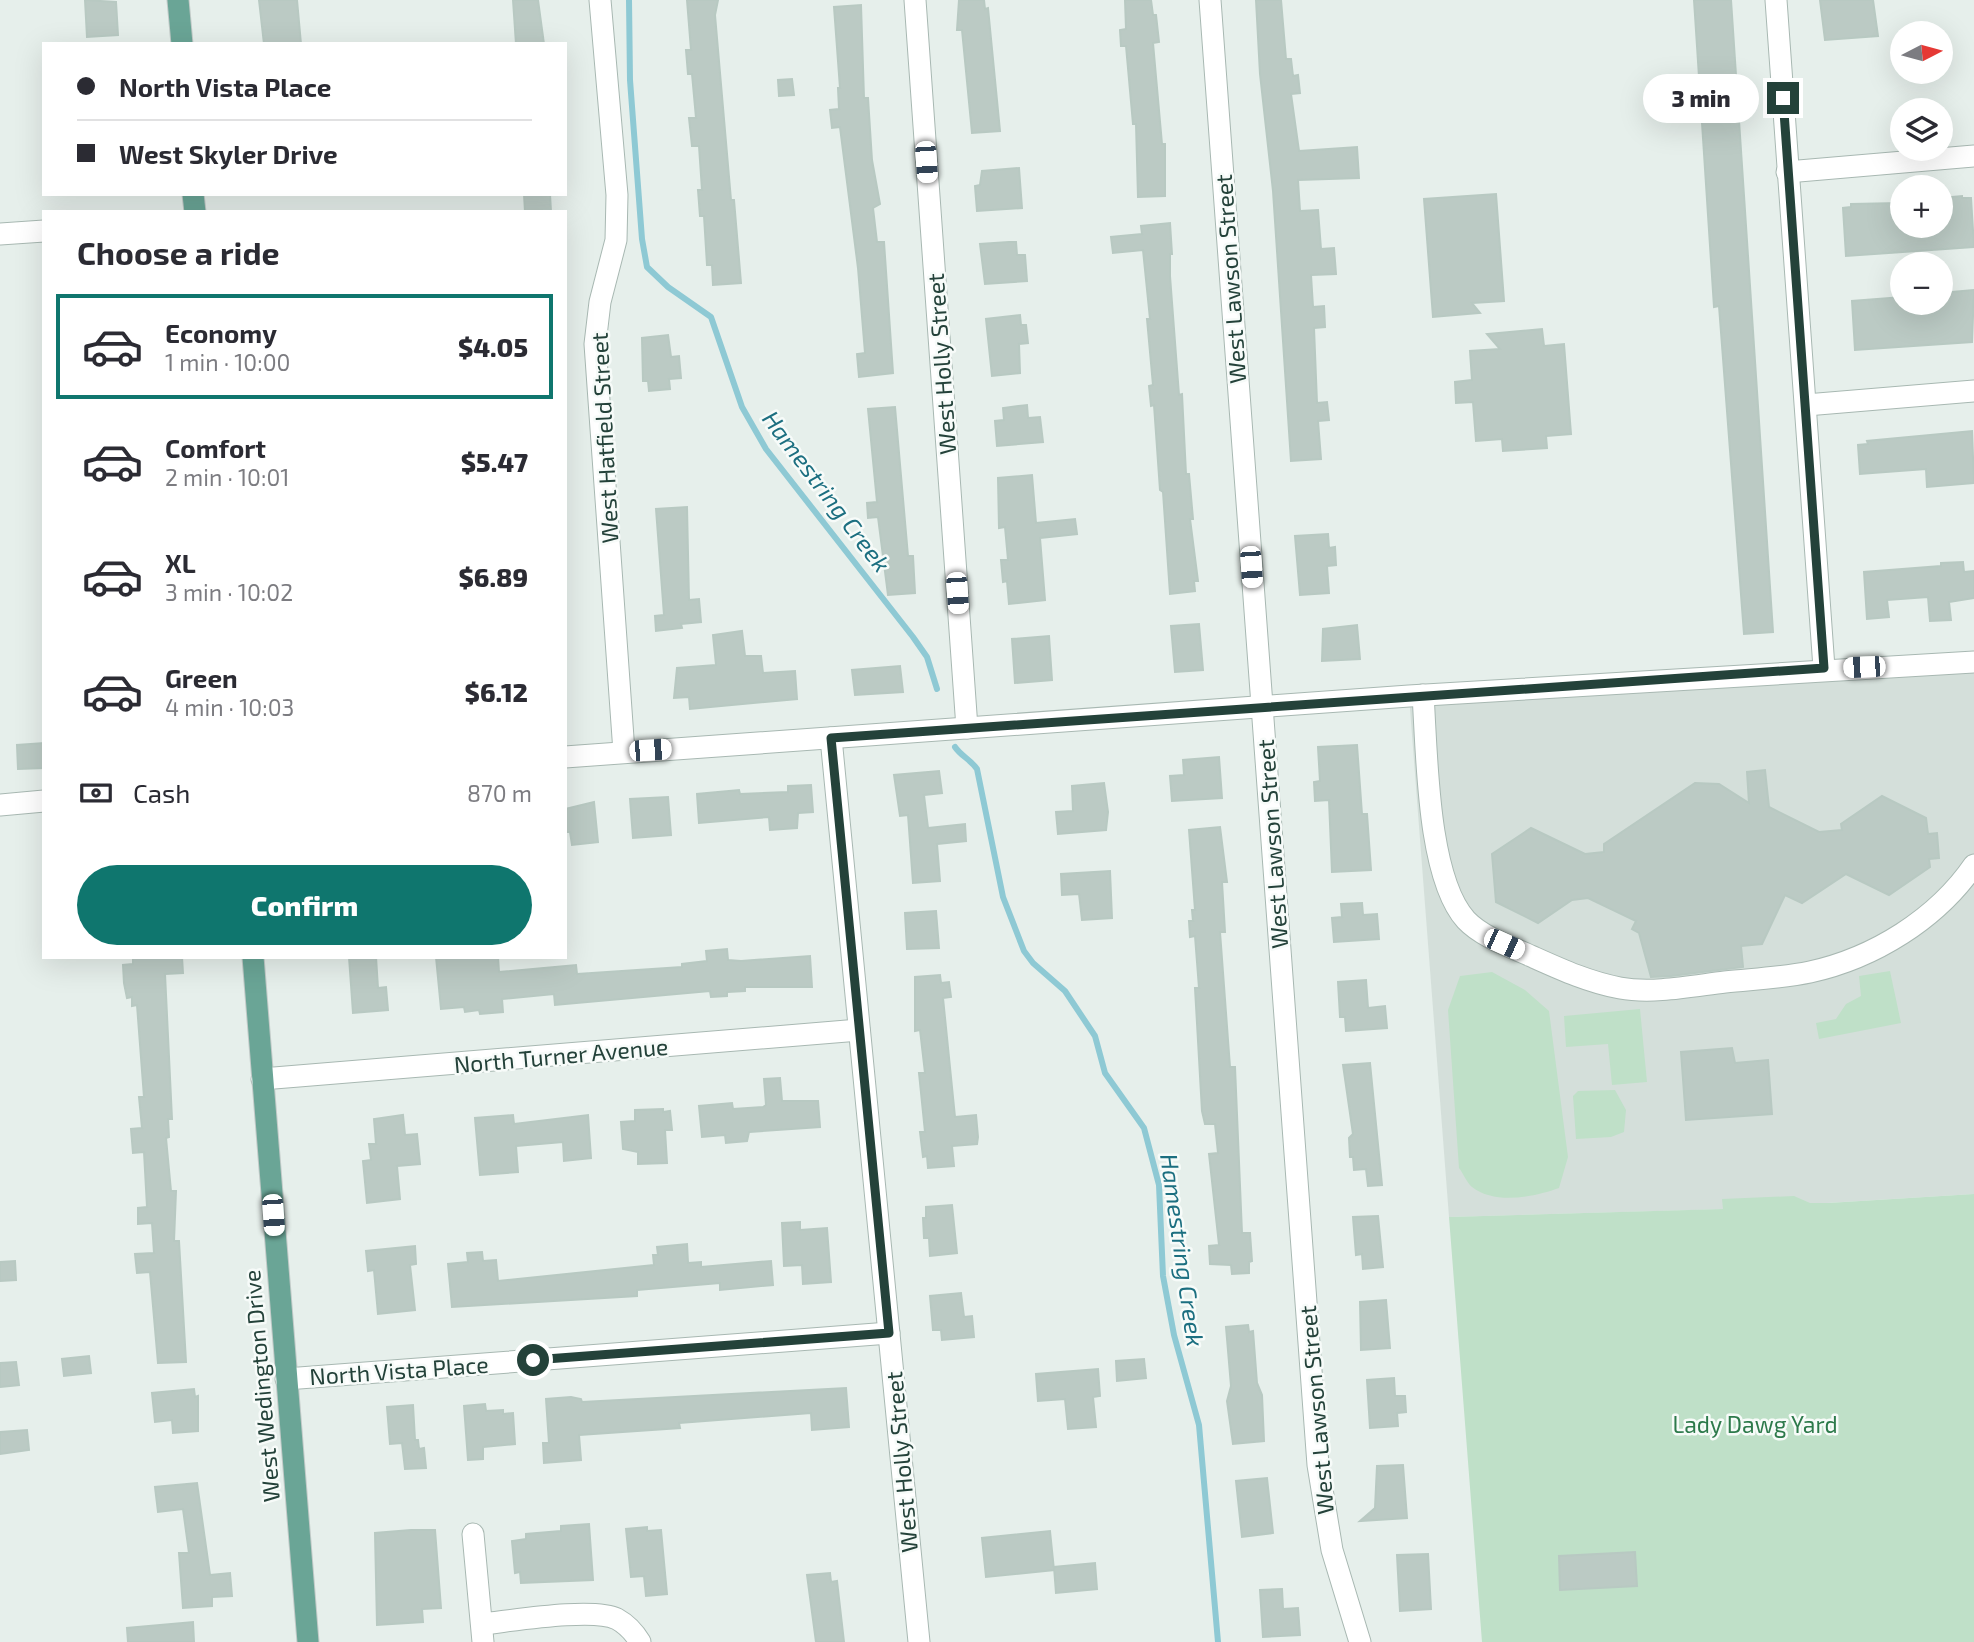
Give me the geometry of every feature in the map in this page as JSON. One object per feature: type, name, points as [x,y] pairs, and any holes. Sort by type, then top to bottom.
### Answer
[{"type":"main road","points":[[178,0],[182,42]]},
{"type":"main road","name":"West Wedington Drive","points":[[253,959],[309,1642]]},
{"type":"street","name":"West Hatfield Street","points":[[600,0],[617,195],[616,240],[600,302],[595,344],[624,752]]},
{"type":"street","name":"West Holly Street","points":[[915,0],[967,728]]},
{"type":"street","name":"West Lawson Street","points":[[1210,0],[1318,1465],[1332,1550],[1360,1642]]},
{"type":"street","points":[[1776,0],[1824,668]]},
{"type":"street","points":[[1787,172],[1974,156]]},
{"type":"street","points":[[0,234],[42,231]]},
{"type":"street","points":[[1806,405],[1974,391]]},
{"type":"street","points":[[567,757],[1423,695],[1824,668],[1974,662]]},
{"type":"street","points":[[1423,695],[1433,818],[1447,890],[1467,921],[1504,944],[1578,977],[1622,989],[1671,988],[1810,972],[1852,958],[1919,924],[1959,887],[1974,865]]},
{"type":"street","name":"West Holly Street","points":[[831,738],[919,1642]]},
{"type":"street","points":[[0,805],[42,801]]},
{"type":"street","name":"North Turner Avenue","points":[[262,1079],[859,1030]]},
{"type":"street","name":"North Vista Place","points":[[286,1379],[889,1333]]},
{"type":"street","points":[[473,1534],[482,1633],[596,1614],[615,1618],[631,1628],[640,1642]]},
{"type":"shaded area","points":[[1974,662],[1974,1194],[1729,1209],[1449,1217],[1409,696]]},
{"type":"green space","points":[[1890,971],[1901,1023],[1819,1039],[1816,1023],[1836,1019],[1846,1004],[1861,996],[1859,976]]},
{"type":"green space","points":[[1492,972],[1525,990],[1549,1011],[1568,1157],[1559,1188],[1515,1198],[1481,1193],[1470,1185],[1459,1168],[1448,1010],[1460,976]]},
{"type":"green space","points":[[1640,1009],[1647,1082],[1612,1085],[1608,1044],[1566,1047],[1564,1016]]},
{"type":"green space","points":[[1615,1090],[1626,1110],[1624,1132],[1611,1137],[1576,1139],[1573,1096],[1578,1091]]},
{"type":"green space","name":"Lady Dawg Yard","points":[[1974,1194],[1974,1642],[1482,1642],[1449,1217],[1723,1209],[1722,1199],[1794,1196],[1810,1203],[1828,1203]]},
{"type":"building","points":[[85,0],[116,2],[118,35],[87,37]]},
{"type":"building","points":[[259,0],[297,0],[301,42],[264,42]]},
{"type":"building","points":[[513,0],[538,0],[544,42],[516,42]]},
{"type":"building","points":[[687,0],[718,0],[715,15],[741,283],[713,285],[712,265],[707,265],[704,216],[700,216],[698,190],[702,190],[699,146],[692,146],[689,118],[696,118],[692,74],[688,74],[686,50],[691,50]]},
{"type":"building","points":[[959,0],[984,0],[985,9],[988,8],[1000,131],[972,133],[962,30],[957,30]]},
{"type":"building","points":[[1125,0],[1151,0],[1153,15],[1156,15],[1159,42],[1153,43],[1162,144],[1165,144],[1165,196],[1138,197],[1136,124],[1133,124],[1126,46],[1121,46],[1120,30],[1126,29]]},
{"type":"building","points":[[1256,0],[1281,0],[1286,59],[1291,59],[1293,76],[1298,75],[1300,93],[1291,94],[1299,151],[1357,147],[1359,178],[1298,180],[1300,211],[1318,210],[1321,249],[1334,248],[1336,274],[1311,275],[1313,307],[1324,306],[1325,327],[1314,328],[1317,403],[1327,402],[1329,420],[1318,421],[1321,459],[1291,461],[1273,191],[1260,74]]},
{"type":"building","points":[[1694,0],[1731,0],[1773,632],[1744,634],[1719,306],[1714,307]]},
{"type":"building","points":[[1820,0],[1873,0],[1878,36],[1825,40]]},
{"type":"building","points":[[861,5],[864,98],[868,98],[872,160],[880,204],[873,208],[877,242],[884,242],[893,373],[859,377],[857,354],[865,353],[858,268],[840,127],[832,128],[830,110],[839,109],[840,88],[834,7]]},
{"type":"building","points":[[792,79],[794,95],[779,96],[778,80]]},
{"type":"building","points":[[1019,168],[1022,208],[977,211],[975,186],[980,185],[982,171]]},
{"type":"building","points":[[1496,194],[1504,301],[1472,303],[1480,313],[1433,317],[1424,199]]},
{"type":"building","points":[[524,196],[550,196],[551,210],[525,210]]},
{"type":"building","points":[[1953,197],[1971,198],[1974,247],[1846,256],[1843,208],[1851,207],[1851,204],[1890,203],[1890,238],[1953,238]]},
{"type":"building","points":[[1170,223],[1170,276],[1179,395],[1182,394],[1186,474],[1189,474],[1193,519],[1190,519],[1198,581],[1194,581],[1195,591],[1170,594],[1163,492],[1160,490],[1154,405],[1151,406],[1149,386],[1153,385],[1143,250],[1113,253],[1111,237],[1142,234],[1141,226]]},
{"type":"building","points":[[1016,242],[1017,255],[1025,255],[1027,281],[985,284],[980,244]]},
{"type":"building","points":[[1974,290],[1972,342],[1855,350],[1852,301],[1890,298],[1890,315],[1953,315],[1953,292]]},
{"type":"building","points":[[1020,315],[1021,325],[1026,325],[1028,343],[1019,344],[1020,373],[992,376],[986,319]]},
{"type":"building","points":[[1542,329],[1544,346],[1564,344],[1571,434],[1546,436],[1547,448],[1503,451],[1502,439],[1476,441],[1473,402],[1456,403],[1455,382],[1472,380],[1470,351],[1500,349],[1487,334]]},
{"type":"building","points":[[668,335],[671,357],[679,356],[681,378],[669,379],[670,389],[649,391],[648,381],[643,381],[642,338]]},
{"type":"building","points":[[1027,405],[1028,418],[1040,417],[1043,442],[997,446],[995,421],[1004,420],[1003,408]]},
{"type":"building","points":[[895,407],[908,556],[913,556],[915,593],[888,595],[878,517],[868,518],[867,503],[877,502],[868,409]]},
{"type":"building","points":[[1972,431],[1974,483],[1927,487],[1926,469],[1860,474],[1858,445],[1868,444],[1867,441]]},
{"type":"building","points":[[1032,475],[1036,523],[1075,519],[1077,534],[1040,538],[1045,600],[1009,604],[1007,581],[1003,582],[1001,560],[1008,560],[1005,527],[999,528],[998,478]]},
{"type":"building","points":[[687,507],[689,600],[699,599],[701,622],[681,624],[682,628],[656,631],[655,616],[664,615],[656,509]]},
{"type":"building","points":[[1328,534],[1329,548],[1335,547],[1336,565],[1327,566],[1329,593],[1300,595],[1295,536]]},
{"type":"building","points":[[1963,562],[1964,572],[1974,571],[1974,598],[1949,602],[1951,620],[1930,621],[1928,597],[1887,600],[1889,617],[1867,619],[1864,572]]},
{"type":"building","points":[[1199,624],[1203,670],[1175,672],[1171,626]]},
{"type":"building","points":[[1357,625],[1360,659],[1322,661],[1323,629]]},
{"type":"building","points":[[742,631],[745,656],[761,656],[763,673],[795,671],[797,699],[690,709],[689,697],[674,698],[677,668],[716,665],[713,635]]},
{"type":"building","points":[[1049,636],[1052,680],[1015,683],[1012,639]]},
{"type":"building","points":[[900,666],[903,692],[855,695],[852,670]]},
{"type":"building","points":[[42,743],[42,768],[18,769],[17,745]]},
{"type":"building","points":[[1357,745],[1362,814],[1367,814],[1371,870],[1332,872],[1329,800],[1315,801],[1314,782],[1320,781],[1318,747]]},
{"type":"building","points":[[1219,757],[1222,798],[1172,801],[1170,776],[1184,775],[1183,760]]},
{"type":"building","points":[[1765,770],[1769,807],[1819,832],[1842,830],[1841,824],[1882,796],[1926,818],[1928,834],[1937,833],[1939,858],[1929,859],[1930,867],[1889,895],[1846,874],[1802,903],[1785,895],[1762,944],[1741,946],[1743,967],[1671,976],[1651,977],[1639,933],[1632,929],[1636,921],[1588,898],[1572,900],[1538,923],[1496,902],[1492,854],[1531,828],[1585,854],[1604,852],[1604,844],[1695,783],[1719,784],[1749,803],[1747,772]]},
{"type":"building","points":[[939,771],[942,793],[924,795],[928,828],[965,824],[966,841],[937,844],[940,881],[913,883],[908,815],[900,816],[894,775]]},
{"type":"building","points":[[1104,783],[1108,812],[1106,830],[1058,834],[1056,812],[1073,811],[1072,786]]},
{"type":"building","points":[[811,785],[813,812],[798,813],[797,828],[770,830],[769,817],[699,823],[697,794],[739,790],[740,794],[788,792],[788,786]]},
{"type":"building","points":[[668,797],[671,835],[633,838],[630,799]]},
{"type":"building","points":[[594,802],[598,842],[572,845],[570,832],[567,832],[567,809]]},
{"type":"building","points":[[1220,827],[1227,882],[1222,882],[1225,932],[1220,932],[1230,1067],[1235,1067],[1242,1233],[1250,1233],[1252,1261],[1249,1262],[1249,1273],[1232,1274],[1231,1265],[1210,1264],[1209,1246],[1219,1245],[1209,1154],[1218,1153],[1215,1124],[1205,1124],[1202,1111],[1195,988],[1199,988],[1195,936],[1190,937],[1189,921],[1193,921],[1192,910],[1195,910],[1189,830]]},
{"type":"building","points":[[1110,871],[1112,918],[1082,920],[1079,894],[1062,895],[1061,874]]},
{"type":"building","points":[[1362,903],[1363,915],[1377,914],[1379,939],[1334,942],[1332,918],[1342,917],[1341,904]]},
{"type":"building","points":[[936,911],[939,948],[907,949],[905,913]]},
{"type":"building","points":[[727,949],[728,960],[741,961],[810,956],[812,987],[745,987],[745,991],[727,992],[727,996],[711,997],[710,991],[555,1005],[554,994],[502,999],[503,1012],[480,1014],[479,1010],[465,1012],[464,1007],[441,1009],[436,959],[498,959],[499,972],[576,965],[577,974],[682,967],[682,964],[707,961],[706,951]]},
{"type":"building","points":[[133,959],[182,959],[183,973],[165,974],[172,1119],[168,1119],[169,1137],[166,1138],[171,1191],[176,1191],[174,1241],[179,1241],[186,1362],[158,1363],[150,1272],[137,1273],[135,1254],[154,1253],[152,1223],[138,1224],[138,1208],[147,1207],[144,1152],[133,1153],[131,1129],[142,1128],[139,1097],[144,1097],[137,1005],[132,1006],[132,997],[127,998],[124,983],[123,965],[133,964]]},
{"type":"building","points":[[349,959],[376,959],[378,988],[386,987],[388,1010],[353,1013]]},
{"type":"building","points":[[940,975],[941,983],[949,982],[951,997],[943,998],[955,1117],[976,1115],[978,1137],[977,1144],[952,1146],[954,1166],[928,1168],[927,1156],[923,1157],[920,1132],[925,1132],[919,1073],[925,1073],[920,1030],[915,1031],[915,977]]},
{"type":"building","points":[[1366,980],[1368,1008],[1385,1006],[1387,1028],[1346,1031],[1345,1017],[1340,1017],[1338,982]]},
{"type":"building","points":[[1732,1048],[1735,1063],[1768,1060],[1772,1114],[1686,1120],[1681,1052]]},
{"type":"building","points":[[1370,1063],[1382,1185],[1368,1186],[1366,1169],[1354,1170],[1353,1157],[1350,1157],[1349,1138],[1353,1134],[1343,1065]]},
{"type":"building","points":[[780,1078],[782,1101],[818,1101],[820,1127],[749,1132],[747,1141],[726,1143],[725,1135],[702,1137],[699,1106],[732,1103],[733,1109],[763,1107],[766,1105],[764,1079]]},
{"type":"building","points":[[663,1109],[663,1112],[670,1111],[672,1130],[665,1130],[667,1163],[638,1164],[638,1152],[623,1149],[621,1122],[635,1121],[635,1110]]},
{"type":"building","points":[[403,1115],[405,1135],[417,1134],[420,1164],[397,1166],[400,1199],[367,1203],[363,1161],[371,1160],[369,1144],[376,1144],[374,1119]]},
{"type":"building","points":[[513,1115],[514,1124],[588,1115],[591,1158],[564,1161],[563,1142],[516,1146],[518,1172],[480,1175],[475,1118]]},
{"type":"building","points":[[952,1205],[957,1253],[930,1256],[929,1238],[924,1238],[923,1218],[926,1218],[926,1207]]},
{"type":"building","points":[[1378,1216],[1383,1267],[1363,1269],[1362,1254],[1356,1255],[1353,1217]]},
{"type":"building","points":[[800,1222],[800,1230],[827,1228],[831,1282],[803,1284],[802,1265],[784,1266],[782,1223]]},
{"type":"building","points":[[687,1244],[688,1263],[701,1262],[701,1267],[771,1261],[773,1285],[720,1290],[720,1283],[637,1290],[637,1296],[452,1307],[448,1264],[468,1262],[467,1253],[482,1252],[483,1261],[496,1260],[498,1281],[654,1265],[653,1255],[658,1255],[657,1247]]},
{"type":"building","points":[[415,1246],[416,1264],[410,1265],[415,1310],[378,1314],[374,1270],[368,1271],[366,1251]]},
{"type":"building","points":[[15,1261],[16,1280],[0,1281],[0,1262]]},
{"type":"building","points":[[961,1293],[964,1317],[972,1316],[974,1337],[942,1340],[941,1330],[933,1330],[930,1296]]},
{"type":"building","points":[[1386,1300],[1390,1348],[1361,1350],[1360,1302]]},
{"type":"building","points":[[1248,1325],[1249,1332],[1253,1331],[1257,1383],[1262,1395],[1264,1441],[1233,1444],[1227,1401],[1231,1386],[1226,1327]]},
{"type":"building","points":[[89,1356],[91,1373],[64,1376],[62,1359]]},
{"type":"building","points":[[1144,1359],[1146,1378],[1117,1381],[1116,1361]]},
{"type":"building","points":[[16,1362],[19,1385],[0,1387],[0,1363]]},
{"type":"building","points":[[1098,1369],[1100,1396],[1093,1397],[1096,1427],[1068,1429],[1065,1399],[1038,1401],[1036,1374]]},
{"type":"building","points":[[1394,1378],[1395,1396],[1405,1396],[1406,1412],[1397,1413],[1398,1426],[1370,1428],[1367,1380]]},
{"type":"building","points":[[846,1388],[849,1427],[812,1430],[811,1413],[679,1423],[680,1428],[579,1435],[581,1460],[544,1463],[543,1443],[549,1443],[546,1399],[571,1397],[581,1399],[582,1402]]},
{"type":"building","points":[[194,1389],[195,1397],[198,1396],[198,1431],[173,1433],[172,1420],[155,1422],[152,1393]]},
{"type":"building","points":[[485,1404],[486,1411],[503,1410],[503,1414],[513,1413],[515,1444],[483,1447],[483,1459],[468,1460],[464,1406]]},
{"type":"building","points":[[413,1405],[415,1440],[418,1440],[419,1449],[424,1448],[426,1468],[405,1469],[402,1443],[390,1444],[387,1407]]},
{"type":"building","points":[[27,1430],[29,1450],[0,1454],[0,1432]]},
{"type":"building","points":[[1403,1465],[1407,1518],[1360,1521],[1375,1508],[1377,1466]]},
{"type":"building","points":[[1267,1478],[1273,1533],[1242,1537],[1236,1481]]},
{"type":"building","points":[[197,1483],[210,1575],[230,1573],[232,1596],[212,1597],[212,1606],[183,1608],[179,1553],[189,1553],[183,1509],[158,1512],[155,1487]]},
{"type":"building","points":[[589,1524],[593,1580],[521,1583],[520,1572],[515,1573],[512,1541],[526,1539],[526,1534],[561,1531],[561,1526]]},
{"type":"building","points":[[647,1527],[647,1531],[661,1530],[667,1594],[646,1596],[644,1576],[631,1577],[626,1529]]},
{"type":"building","points":[[435,1530],[441,1608],[422,1609],[423,1622],[377,1625],[375,1533]]},
{"type":"building","points":[[1050,1531],[1054,1570],[986,1577],[982,1538]]},
{"type":"building","points":[[1635,1552],[1637,1586],[1560,1590],[1559,1556]]},
{"type":"building","points":[[1428,1554],[1431,1609],[1400,1611],[1397,1555]]},
{"type":"building","points":[[1095,1563],[1097,1589],[1056,1593],[1054,1567]]},
{"type":"building","points":[[830,1573],[831,1582],[837,1581],[844,1642],[816,1642],[807,1575]]},
{"type":"building","points":[[1282,1589],[1283,1609],[1298,1608],[1300,1635],[1263,1637],[1260,1590]]},
{"type":"building","points":[[193,1622],[194,1642],[128,1642],[127,1628]]},
{"type":"waterway","name":"Hamestring Creek","points":[[629,0],[630,80],[642,239],[647,267],[668,287],[711,317],[742,407],[766,449],[913,637],[927,657],[937,689]]},
{"type":"waterway","name":"Hamestring Creek","points":[[955,747],[977,769],[1003,897],[1024,951],[1033,963],[1065,991],[1095,1036],[1105,1073],[1144,1128],[1159,1185],[1163,1276],[1174,1335],[1199,1425],[1218,1642]]},
{"type":"route","points":[[533,1360],[889,1333],[831,738],[1311,702],[1824,668],[1783,98]]}]
